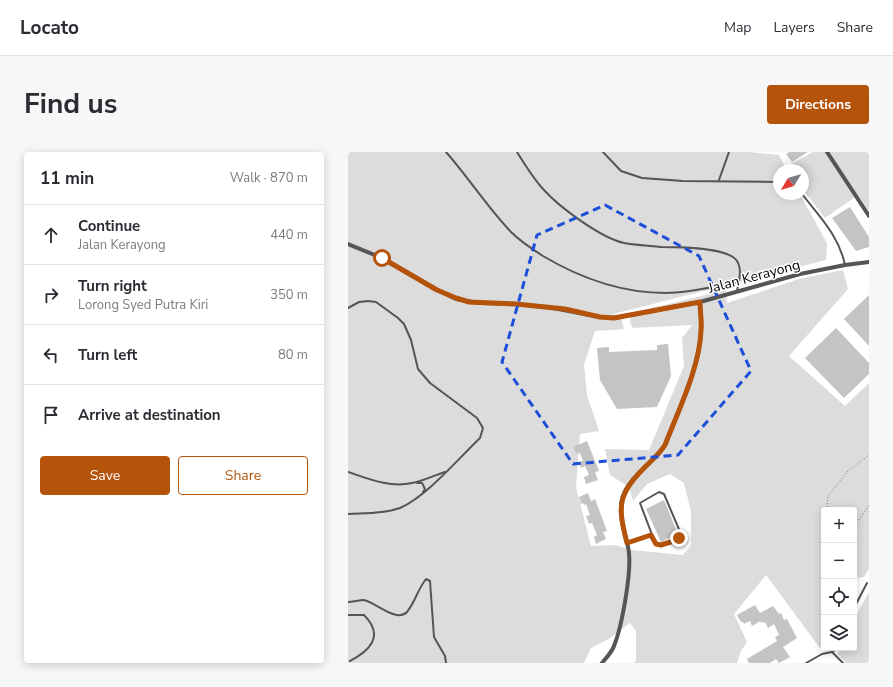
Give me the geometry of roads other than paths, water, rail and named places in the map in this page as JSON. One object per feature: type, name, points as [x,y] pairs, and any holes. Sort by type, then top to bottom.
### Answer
[{"type":"street","points":[[827,152],[869,216]]},
{"type":"street","name":"Jalan Kerayong","points":[[348,244],[382,258],[437,290],[469,302],[516,304],[565,309],[600,317],[614,318],[700,302],[800,274],[869,262]]},
{"type":"street","points":[[602,663],[614,648],[621,624],[629,569],[629,548],[622,517],[622,499],[626,489],[636,476],[662,451],[665,445],[690,379],[700,344],[700,302]]},
{"type":"lane","points":[[446,152],[459,166],[492,211],[513,234],[532,249],[588,279],[611,286],[651,292],[688,292],[738,282]]},
{"type":"lane","points":[[517,152],[532,176],[545,191],[591,228],[623,243],[651,247],[687,248],[732,256],[738,261],[740,270],[738,292]]},
{"type":"lane","points":[[603,152],[621,171],[633,176],[655,180],[773,182]]},
{"type":"lane","points":[[719,180],[729,152]]},
{"type":"lane","points":[[807,200],[834,236],[843,256],[845,265]]},
{"type":"lane","points":[[348,308],[359,302],[376,302],[398,318],[404,324],[411,340],[418,369],[430,383],[477,418],[483,428],[480,438],[418,498],[399,508],[380,512],[348,514]]},
{"type":"lane","points":[[413,483],[446,471]]},
{"type":"lane","points":[[348,472],[384,484],[397,485],[419,482],[422,484],[424,489],[418,498]]},
{"type":"lane","points":[[659,492],[664,494],[681,534],[677,540],[661,545],[656,544],[651,535],[640,503],[659,492]]},
{"type":"lane","points":[[627,543],[651,535]]},
{"type":"lane","points":[[348,602],[364,600],[392,614],[400,616],[406,614],[421,585],[426,579],[430,581],[434,637],[445,656],[446,663]]},
{"type":"lane","points":[[857,602],[867,583]]},
{"type":"lane","points":[[348,615],[364,614],[373,626],[374,631],[374,639],[366,651],[348,662]]},
{"type":"lane","points":[[806,663],[822,654],[832,652],[843,663]]}]
